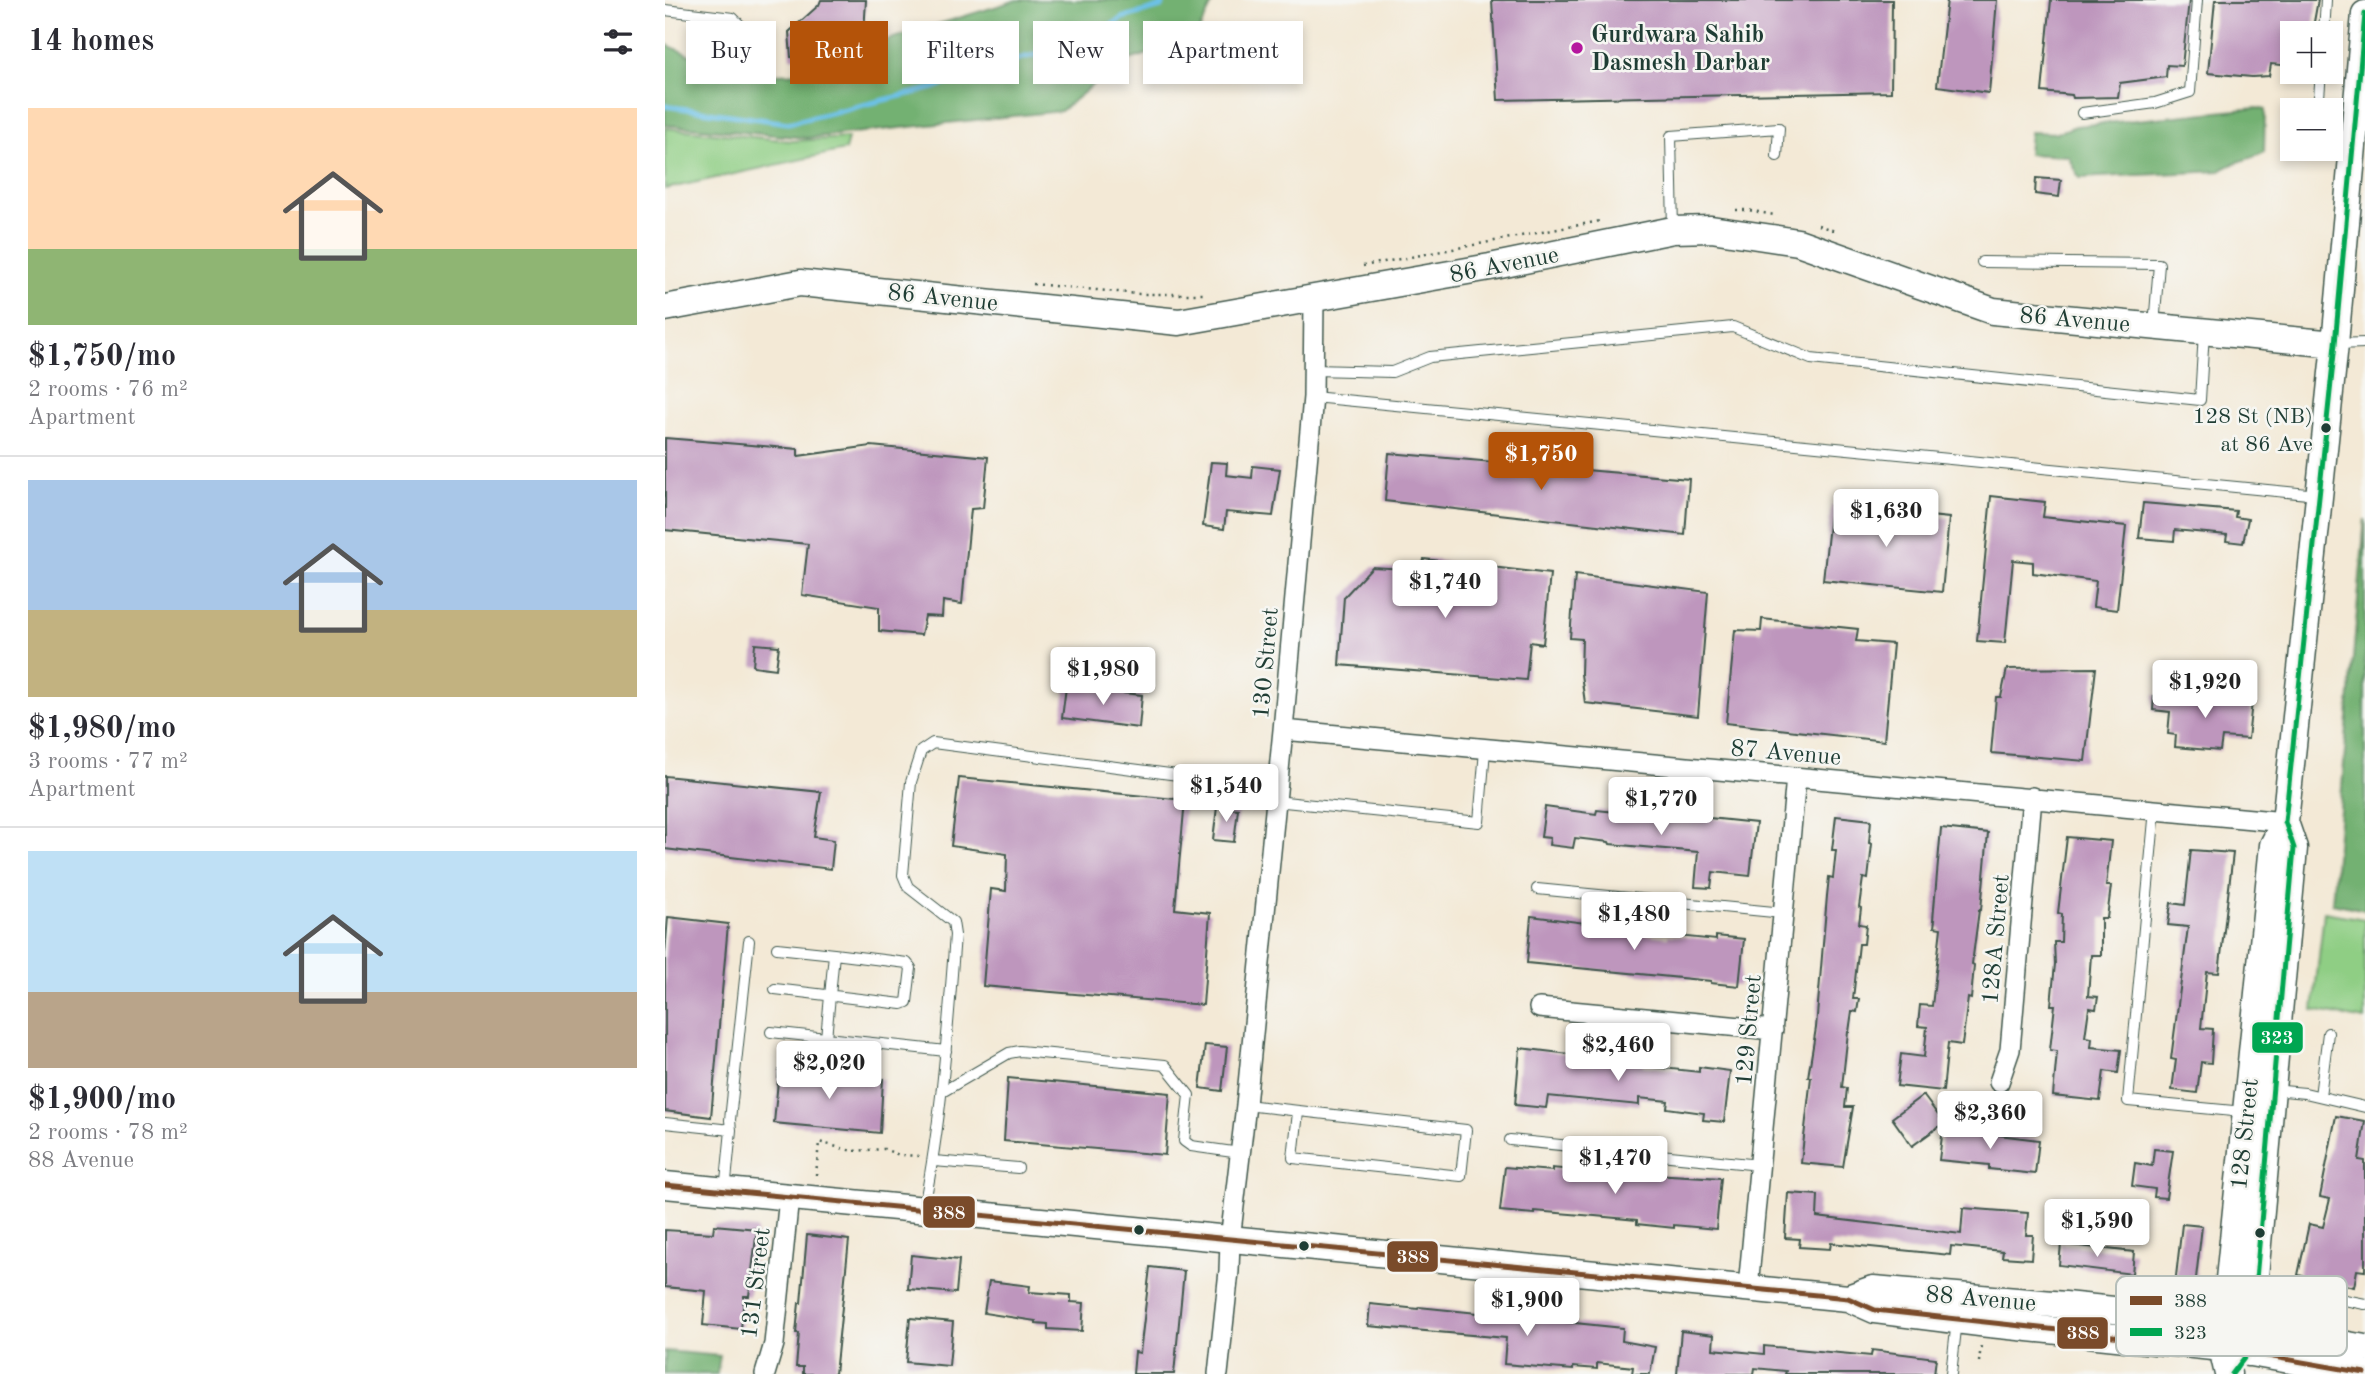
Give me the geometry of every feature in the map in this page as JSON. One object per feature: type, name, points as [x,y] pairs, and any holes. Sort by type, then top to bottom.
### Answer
[{"type":"main road","name":"128 Street","points":[[2229,1276],[2273,845],[2285,822],[2335,344],[2365,15]]},
{"type":"main road","name":"86 Avenue","points":[[665,308],[800,283],[1179,321],[1490,267],[1673,230],[1711,229],[1798,242],[1993,312],[2335,344]]},
{"type":"main road","name":"128 Street","points":[[2256,1276],[2294,848],[2285,822]]},
{"type":"main road","name":"88 Avenue","points":[[665,1185],[1848,1298],[1875,1310],[1957,1320],[2116,1329]]},
{"type":"main road","name":"88 Avenue","points":[[1848,1298],[1873,1289],[2065,1305],[2116,1315]]},
{"type":"main road","name":"88 Avenue","points":[[2347,1347],[2365,1348]]},
{"type":"main road","name":"128 Street","points":[[2227,1356],[2230,1374]]},
{"type":"main road","points":[[2230,1374],[2241,1356]]},
{"type":"main road","name":"88 Avenue","points":[[2306,1356],[2365,1373]]},
{"type":"street","name":"130 Street","points":[[1218,1374],[1283,730],[1313,397],[1314,298]]},
{"type":"street","name":"87 Avenue","points":[[1283,730],[2285,822]]},
{"type":"street","name":"129 Street","points":[[1748,1288],[1797,777]]},
{"type":"street","name":"128A Street","points":[[1999,1082],[2010,1051],[2032,797]]},
{"type":"street","points":[[1539,1008],[1773,1030]]},
{"type":"street","name":"131 Street","points":[[765,1374],[774,1344],[789,1197]]},
{"type":"lane","points":[[2081,113],[2155,103],[2190,92],[2197,0]]},
{"type":"lane","points":[[2325,21],[2326,0]]},
{"type":"lane","points":[[665,10],[733,18],[736,21]]},
{"type":"lane","points":[[1673,230],[1671,136],[1779,128],[1777,156]]},
{"type":"lane","points":[[1982,262],[2159,264],[2154,327]]},
{"type":"lane","points":[[1313,370],[1392,372],[1430,357],[1733,327],[1811,359],[2200,400],[2204,331]]},
{"type":"lane","points":[[2335,344],[2365,343]]},
{"type":"lane","points":[[1313,397],[2319,495]]},
{"type":"lane","points":[[923,1211],[934,1159],[942,1092],[955,935],[953,922],[908,887],[903,875],[911,782],[921,751],[933,743],[1479,822],[1485,750]]},
{"type":"lane","points":[[2155,810],[2128,1101],[2246,1112]]},
{"type":"lane","points":[[1537,889],[1784,913]]},
{"type":"lane","points":[[725,1191],[749,941]]},
{"type":"lane","points":[[775,989],[902,1004],[907,1002],[911,968],[907,963],[777,948]]},
{"type":"lane","points":[[826,1038],[835,954]]},
{"type":"lane","points":[[771,1032],[946,1051]]},
{"type":"lane","points":[[2320,1096],[2328,1033]]},
{"type":"lane","points":[[942,1092],[1009,1053],[1020,1051],[1165,1065],[1189,1095],[1184,1141],[1191,1146],[1240,1153]]},
{"type":"lane","points":[[2273,1090],[2320,1096],[2365,1107]]},
{"type":"lane","points":[[1246,1105],[1466,1130],[1461,1176],[1293,1158],[1298,1112]]},
{"type":"lane","points":[[665,1123],[731,1130]]},
{"type":"lane","points":[[1510,1140],[1760,1165]]},
{"type":"lane","points":[[934,1159],[1018,1168]]},
{"type":"lane","points":[[2347,1300],[2365,1304]]},
{"type":"lane","points":[[1951,1374],[1957,1320]]},
{"type":"path","points":[[816,1175],[819,1142],[852,1151],[884,1149],[899,1155],[934,1159]]},
{"type":"path","points":[[1979,1362],[1982,1338]]},
{"type":"green space","points":[[1017,0],[1214,0],[1204,21],[1143,21],[1143,56],[1129,60],[1129,21],[1033,21],[1033,84],[1094,84],[1061,111],[806,138],[665,125],[665,44],[686,53],[686,84],[776,84],[776,74],[790,74],[790,84],[888,84],[888,40],[902,35],[902,84],[1019,84],[1019,21],[949,21]]},
{"type":"green space","points":[[2257,108],[2265,110],[2264,152],[2220,171],[2079,178],[2068,156],[2028,154],[2030,132],[2057,133],[2076,126]]},
{"type":"green space","points":[[665,128],[792,141],[848,138],[845,150],[665,189]]},
{"type":"green space","points":[[2365,519],[2365,910],[2332,903]]},
{"type":"green space","points":[[2324,912],[2365,919],[2365,1020],[2313,1010]]},
{"type":"green space","points":[[665,1351],[720,1356],[717,1374],[665,1374]]},
{"type":"building","points":[[821,0],[866,0],[865,21],[801,21]]},
{"type":"building","points":[[1492,0],[1892,0],[1891,92],[1498,100]]},
{"type":"building","points":[[1947,0],[1997,0],[1989,93],[1937,86]]},
{"type":"building","points":[[2051,0],[2189,0],[2182,66],[2167,65],[2166,77],[2120,83],[2118,97],[2073,98],[2072,95],[2042,92]]},
{"type":"building","points":[[2215,0],[2318,0],[2314,21],[2280,21],[2280,65],[2271,64],[2269,76],[2208,73]]},
{"type":"building","points":[[2036,178],[2061,180],[2059,197],[2035,194]]},
{"type":"building","points":[[665,438],[798,449],[798,456],[871,446],[988,457],[983,508],[971,509],[962,604],[943,601],[942,617],[925,616],[921,635],[879,631],[879,607],[802,595],[808,544],[665,530]]},
{"type":"building","points":[[1389,453],[1689,479],[1685,535],[1385,501]]},
{"type":"building","points":[[1211,462],[1227,463],[1226,475],[1252,478],[1253,466],[1280,469],[1273,516],[1226,512],[1224,529],[1203,526]]},
{"type":"building","points":[[1991,496],[2045,502],[2043,517],[2126,526],[2117,610],[2093,607],[2096,581],[2033,573],[2033,562],[2013,560],[2005,643],[1977,641]]},
{"type":"building","points":[[2143,503],[2236,511],[2235,517],[2248,519],[2243,543],[2226,541],[2227,535],[2175,530],[2174,541],[2139,538]]},
{"type":"building","points":[[1831,506],[1949,518],[1942,592],[1823,580]]},
{"type":"building","points":[[1424,559],[1550,574],[1543,644],[1530,642],[1526,680],[1339,665],[1344,597],[1372,567],[1422,570]]},
{"type":"building","points":[[1575,575],[1708,592],[1698,716],[1585,703],[1581,674],[1582,639],[1570,638]]},
{"type":"building","points":[[1762,619],[1858,629],[1856,641],[1893,644],[1884,741],[1726,723],[1735,630],[1761,631]]},
{"type":"building","points":[[755,644],[779,646],[776,669],[753,666]]},
{"type":"building","points":[[2096,668],[2085,761],[1991,753],[1996,697],[2001,697],[2007,669]]},
{"type":"building","points":[[1066,687],[1142,695],[1139,728],[1062,718]]},
{"type":"building","points":[[2154,695],[2191,698],[2191,695],[2252,702],[2248,739],[2222,737],[2220,751],[2175,747],[2176,735],[2168,734],[2170,712],[2153,710]]},
{"type":"building","points":[[665,776],[821,792],[814,837],[834,840],[831,869],[665,849]]},
{"type":"building","points":[[959,778],[1185,800],[1175,909],[1210,913],[1203,1005],[983,986],[991,889],[1006,891],[1007,854],[951,846]]},
{"type":"building","points":[[1217,807],[1238,809],[1234,842],[1213,840]]},
{"type":"building","points":[[1545,807],[1596,814],[1597,810],[1634,814],[1634,810],[1756,823],[1750,876],[1713,872],[1711,888],[1695,887],[1698,852],[1575,838],[1573,848],[1549,845],[1550,838],[1541,837]]},
{"type":"building","points":[[1836,816],[1871,820],[1869,843],[1872,844],[1868,879],[1863,878],[1859,907],[1859,924],[1866,925],[1864,944],[1859,944],[1853,999],[1859,999],[1857,1012],[1852,1011],[1842,1087],[1847,1088],[1845,1107],[1853,1107],[1843,1167],[1801,1163],[1829,877],[1833,878],[1836,850],[1832,850]]},
{"type":"building","points":[[1941,828],[1988,833],[1981,910],[1972,964],[1971,999],[1968,998],[1962,1045],[1948,1043],[1943,1091],[1897,1086],[1901,1054],[1924,1057],[1927,1027],[1918,1026],[1920,1005],[1932,1006],[1941,928],[1934,927],[1933,920]]},
{"type":"building","points":[[2067,837],[2111,841],[2106,886],[2111,886],[2107,918],[2101,918],[2101,955],[2091,955],[2088,996],[2098,997],[2096,1009],[2089,1008],[2085,1037],[2092,1038],[2091,1047],[2121,1050],[2118,1073],[2104,1071],[2100,1101],[2053,1096],[2057,1051],[2050,1050],[2055,1005],[2051,1005],[2054,942],[2061,942],[2062,914],[2058,913]]},
{"type":"building","points":[[2191,850],[2233,853],[2219,973],[2207,972],[2201,1028],[2213,1029],[2211,1063],[2201,1062],[2197,1093],[2172,1090],[2176,1060],[2171,1059],[2188,927],[2168,925],[2171,903],[2185,905]]},
{"type":"building","points":[[1531,916],[1609,926],[1608,930],[1668,937],[1716,940],[1716,936],[1744,939],[1739,986],[1527,963]]},
{"type":"building","points":[[668,917],[728,924],[711,1117],[665,1111],[665,954]]},
{"type":"building","points":[[1205,1045],[1227,1047],[1222,1091],[1200,1088]]},
{"type":"building","points":[[1520,1048],[1644,1063],[1643,1066],[1699,1072],[1699,1067],[1730,1071],[1724,1122],[1703,1120],[1704,1113],[1667,1108],[1668,1101],[1639,1098],[1639,1105],[1548,1096],[1546,1108],[1515,1105]]},
{"type":"building","points":[[779,1070],[883,1079],[880,1133],[774,1123]]},
{"type":"building","points":[[1008,1078],[1170,1093],[1165,1155],[1004,1141]]},
{"type":"building","points":[[1923,1095],[1944,1123],[1912,1146],[1892,1118]]},
{"type":"building","points":[[2336,1116],[2365,1121],[2359,1160],[2365,1161],[2365,1271],[2357,1270],[2354,1287],[2347,1286],[2347,1276],[2298,1275],[2309,1224],[2323,1227],[2330,1199],[2320,1197]]},
{"type":"building","points":[[1943,1128],[2039,1140],[2035,1174],[1989,1169],[1989,1165],[1939,1160]]},
{"type":"building","points":[[2154,1149],[2173,1151],[2166,1198],[2154,1197],[2155,1189],[2132,1186],[2135,1163],[2152,1166]]},
{"type":"building","points":[[1616,1162],[1636,1164],[1636,1173],[1721,1178],[1716,1229],[1674,1225],[1674,1228],[1637,1224],[1637,1220],[1595,1216],[1500,1211],[1505,1167],[1615,1174]]},
{"type":"building","points":[[1788,1193],[1818,1195],[1817,1217],[1961,1234],[1963,1208],[2028,1213],[2026,1235],[2033,1235],[2031,1259],[2002,1257],[2003,1251],[1951,1246],[1950,1255],[1831,1243],[1830,1249],[1799,1247],[1800,1239],[1785,1238]]},
{"type":"building","points":[[2182,1224],[2202,1226],[2196,1276],[2176,1276]]},
{"type":"building","points":[[714,1225],[757,1229],[749,1296],[744,1296],[741,1329],[703,1325],[706,1291],[665,1287],[665,1230],[713,1233]]},
{"type":"building","points":[[807,1235],[849,1240],[835,1374],[803,1374],[803,1367],[796,1367],[799,1333],[796,1333]]},
{"type":"building","points":[[2061,1244],[2134,1252],[2132,1274],[2059,1265]]},
{"type":"building","points":[[911,1255],[959,1260],[956,1293],[908,1289]]},
{"type":"building","points":[[1150,1267],[1184,1271],[1174,1374],[1133,1374],[1135,1352],[1140,1353]]},
{"type":"building","points":[[989,1281],[1030,1286],[1029,1292],[1071,1295],[1071,1302],[1084,1303],[1082,1331],[1048,1329],[1048,1324],[1036,1321],[984,1313]]},
{"type":"building","points":[[1370,1304],[1623,1328],[1622,1341],[1655,1347],[1650,1374],[1632,1374],[1633,1367],[1597,1363],[1597,1369],[1573,1367],[1573,1370],[1504,1364],[1506,1338],[1368,1326]]},
{"type":"building","points":[[910,1318],[953,1322],[949,1366],[906,1362]]},
{"type":"building","points":[[1681,1331],[1714,1335],[1713,1349],[1764,1354],[1764,1346],[1871,1356],[1872,1350],[1936,1358],[1934,1374],[1785,1374],[1786,1371],[1755,1368],[1754,1374],[1677,1374]]},
{"type":"waterway","points":[[665,106],[788,123],[934,88],[1022,58],[1067,47],[1097,35],[1122,18],[1161,7],[1165,0]]},
{"type":"transit line","name":"323","points":[[2256,1276],[2294,848],[2285,822],[2335,344],[2365,14]]},
{"type":"transit line","name":"388","points":[[665,1185],[1848,1298],[1875,1310],[2116,1336]]},
{"type":"transit line","name":"323","points":[[2232,1374],[2246,1356]]},
{"type":"transit line","name":"388","points":[[2268,1356],[2365,1373]]},
{"type":"place","name":"Gurdwara Sahib Dasmesh Darbar","points":[[1577,48]]},
{"type":"place","name":"128 St (NB) at 86 Ave","points":[[2326,428]]}]
